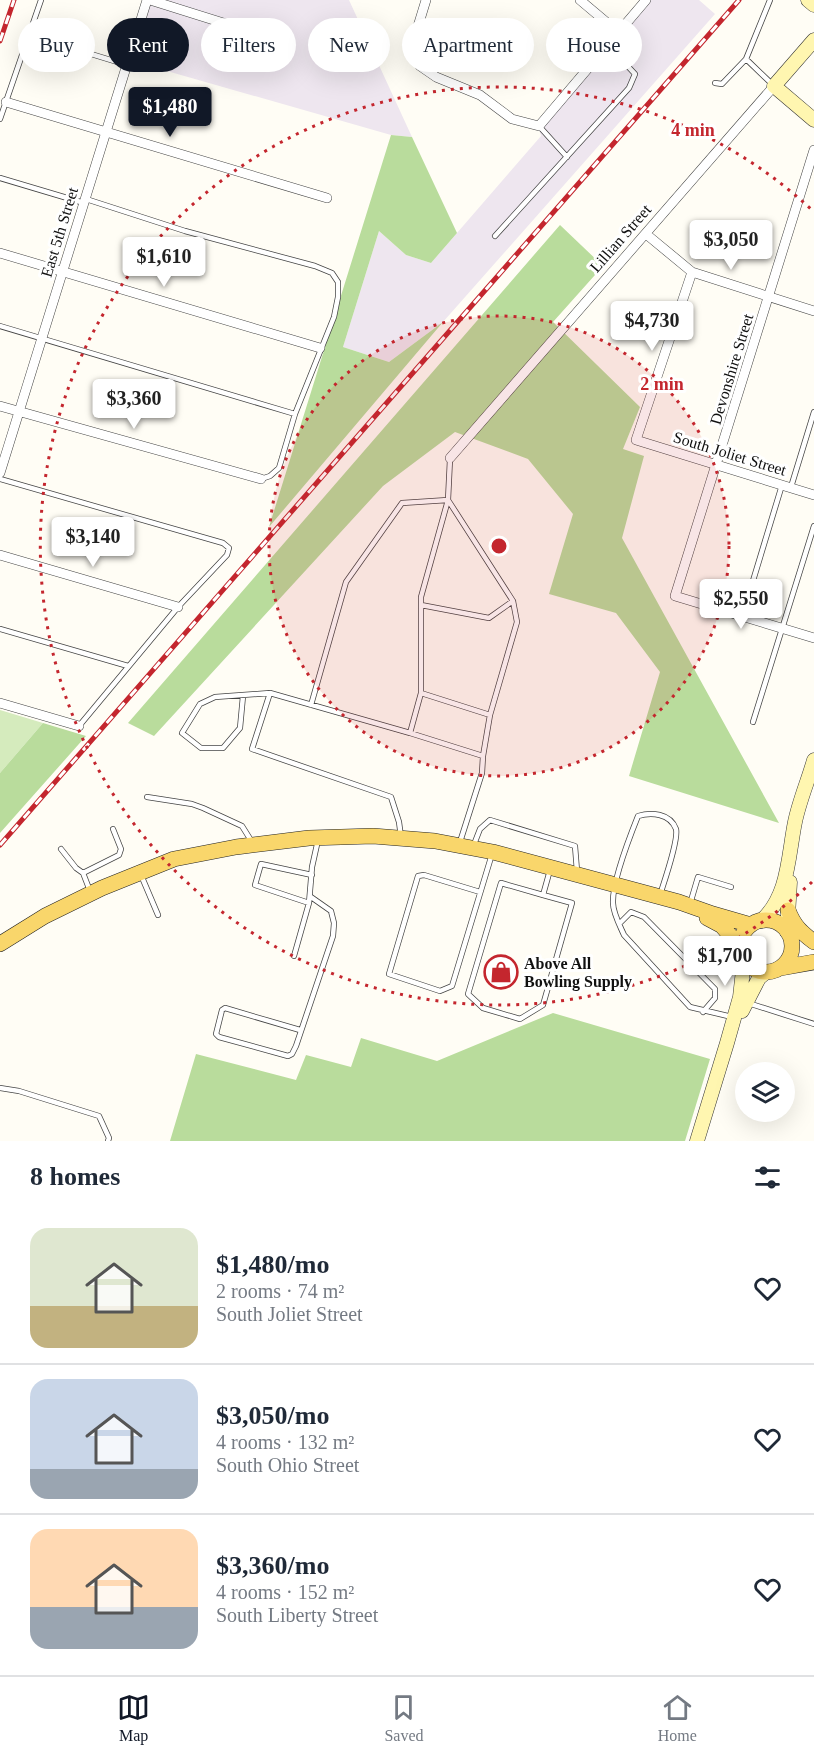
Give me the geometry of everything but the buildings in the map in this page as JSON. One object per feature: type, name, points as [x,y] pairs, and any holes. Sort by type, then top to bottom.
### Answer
[{"type":"main road","points":[[808,0],[814,5]]},
{"type":"main road","name":"Lillian Street","points":[[774,86],[814,39]]},
{"type":"main road","points":[[774,86],[814,120]]},
{"type":"main road","points":[[697,1141],[740,997],[745,931],[770,913],[780,895],[795,820],[814,760]]},
{"type":"main road","points":[[781,968],[790,955],[788,893],[795,820]]},
{"type":"main road","points":[[0,944],[45,916],[91,893],[174,859],[253,844],[318,837],[374,836],[466,846],[690,905],[713,914],[756,923],[776,922],[789,936],[809,949],[814,949]]},
{"type":"main road","points":[[660,898],[722,926],[750,967],[765,973],[814,962]]},
{"type":"main road","points":[[788,910],[793,924],[814,942]]},
{"type":"main road","points":[[727,1043],[746,1002],[765,973]]},
{"type":"street","points":[[149,0],[207,18]]},
{"type":"street","name":"East 5th Street","points":[[143,18],[149,0]]},
{"type":"street","points":[[426,0],[411,49],[420,66],[436,77],[480,95],[512,119],[539,126],[585,72]]},
{"type":"street","points":[[580,0],[601,18]]},
{"type":"street","points":[[630,18],[646,0]]},
{"type":"street","name":"East 5th Street","points":[[0,473],[125,72]]},
{"type":"street","name":"Lillian Street","points":[[450,458],[774,86]]},
{"type":"street","points":[[6,102],[106,134],[327,198]]},
{"type":"street","name":"Devonshire Street","points":[[742,617],[675,596],[814,150]]},
{"type":"street","points":[[646,234],[692,272],[814,311]]},
{"type":"street","points":[[0,253],[320,348]]},
{"type":"street","name":"South Joliet Street","points":[[692,272],[636,440],[814,495]]},
{"type":"street","points":[[0,406],[261,479]]},
{"type":"street","points":[[0,555],[178,607]]},
{"type":"street","points":[[742,617],[814,638]]},
{"type":"street","points":[[0,704],[79,726]]},
{"type":"lane","points":[[35,18],[41,0]]},
{"type":"lane","points":[[715,83],[722,84],[746,59],[770,0]]},
{"type":"lane","points":[[746,59],[774,86]]},
{"type":"lane","points":[[0,119],[18,67]]},
{"type":"lane","points":[[495,236],[629,88],[635,74],[633,72]]},
{"type":"lane","points":[[539,126],[567,157]]},
{"type":"lane","points":[[0,178],[315,266],[332,273],[338,282],[334,317],[295,414],[279,468],[270,476],[261,479]]},
{"type":"lane","points":[[0,326],[295,414]]},
{"type":"lane","points":[[742,617],[814,412]]},
{"type":"lane","points":[[410,733],[421,693],[421,597],[448,500],[450,458]]},
{"type":"lane","points":[[0,479],[223,543],[229,548],[227,555],[178,607],[79,726]]},
{"type":"lane","points":[[448,500],[513,601],[517,622],[490,715],[483,756],[483,773],[466,846]]},
{"type":"lane","points":[[311,705],[346,582],[402,503],[448,500]]},
{"type":"lane","points":[[753,722],[814,525]]},
{"type":"lane","points":[[421,605],[489,618],[513,601]]},
{"type":"lane","points":[[0,629],[128,666]]},
{"type":"lane","points":[[270,693],[252,749],[391,797],[399,822],[401,838]]},
{"type":"lane","points":[[243,696],[240,728],[224,748],[201,748],[182,733],[201,704],[215,697],[270,693],[483,756]]},
{"type":"lane","points":[[421,693],[490,715]]},
{"type":"lane","points":[[147,797],[192,804],[203,808],[242,826],[253,844]]},
{"type":"lane","points":[[660,898],[676,840],[676,829],[669,820],[656,813],[638,816],[627,846],[613,904],[619,924],[643,951],[649,962],[690,1007],[733,1018]]},
{"type":"lane","points":[[466,846],[490,820],[575,846],[577,874]]},
{"type":"lane","points":[[83,873],[119,855],[121,849],[113,829]]},
{"type":"lane","points":[[294,956],[311,897],[318,837]]},
{"type":"lane","points":[[61,849],[83,873],[91,893]]},
{"type":"lane","points":[[480,892],[424,875],[418,876],[389,974],[440,991],[452,986],[493,852]]},
{"type":"lane","points":[[309,903],[255,885],[261,864],[312,874]]},
{"type":"lane","points":[[543,894],[551,867]]},
{"type":"lane","points":[[140,873],[158,915]]},
{"type":"lane","points":[[690,905],[698,877],[731,887]]},
{"type":"lane","points":[[501,883],[543,894],[572,903],[543,1005],[520,1019],[483,1008],[468,994],[501,883]]},
{"type":"lane","points":[[300,1030],[225,1008],[222,1010],[216,1034],[219,1037],[288,1056],[291,1054],[296,1046],[333,936],[334,923],[331,911],[311,897]]},
{"type":"lane","points":[[619,924],[631,912],[644,917],[649,927],[670,943],[715,989],[715,998],[703,1012]]},
{"type":"lane","points":[[656,939],[661,935]]},
{"type":"lane","points":[[664,948],[670,943]]},
{"type":"lane","points":[[673,956],[678,952]]},
{"type":"lane","points":[[649,962],[654,957]]},
{"type":"lane","points":[[681,965],[687,960]]},
{"type":"lane","points":[[658,971],[663,966]]},
{"type":"lane","points":[[665,980],[670,975]]},
{"type":"lane","points":[[746,1002],[814,1024]]},
{"type":"lane","points":[[0,1088],[19,1091],[99,1116],[109,1138],[108,1141]]},
{"type":"shaded area","points":[[150,0],[349,0],[357,18],[308,18],[308,72],[382,72],[412,137],[391,135],[170,72],[189,72],[189,18],[145,18]]},
{"type":"shaded area","points":[[649,0],[699,0],[715,14],[443,322],[389,362],[343,347],[379,231],[406,255],[431,263],[541,136],[537,122],[583,72],[642,72],[642,18],[632,18]]},
{"type":"green space","points":[[391,135],[412,137],[457,233],[431,263],[406,255],[379,231],[343,347],[389,362],[443,322],[269,527]]},
{"type":"green space","points":[[560,225],[603,266],[553,322],[640,407],[623,449],[644,456],[622,538],[779,823],[629,776],[660,672],[616,613],[549,594],[573,514],[528,459],[455,432],[383,486],[154,736],[128,723]]},
{"type":"green space","points":[[0,710],[43,723],[0,773]]},
{"type":"green space","points":[[43,723],[86,736],[0,833],[0,773]]},
{"type":"green space","points":[[553,1013],[710,1059],[685,1141],[170,1141],[196,1054],[296,1080],[306,1055],[351,1067],[361,1038],[437,1061]]},
{"type":"railway","points":[[0,41],[14,0]]},
{"type":"railway","points":[[0,845],[739,0]]},
{"type":"place","name":"Above All Bowling Supply","points":[[501,972]]}]
